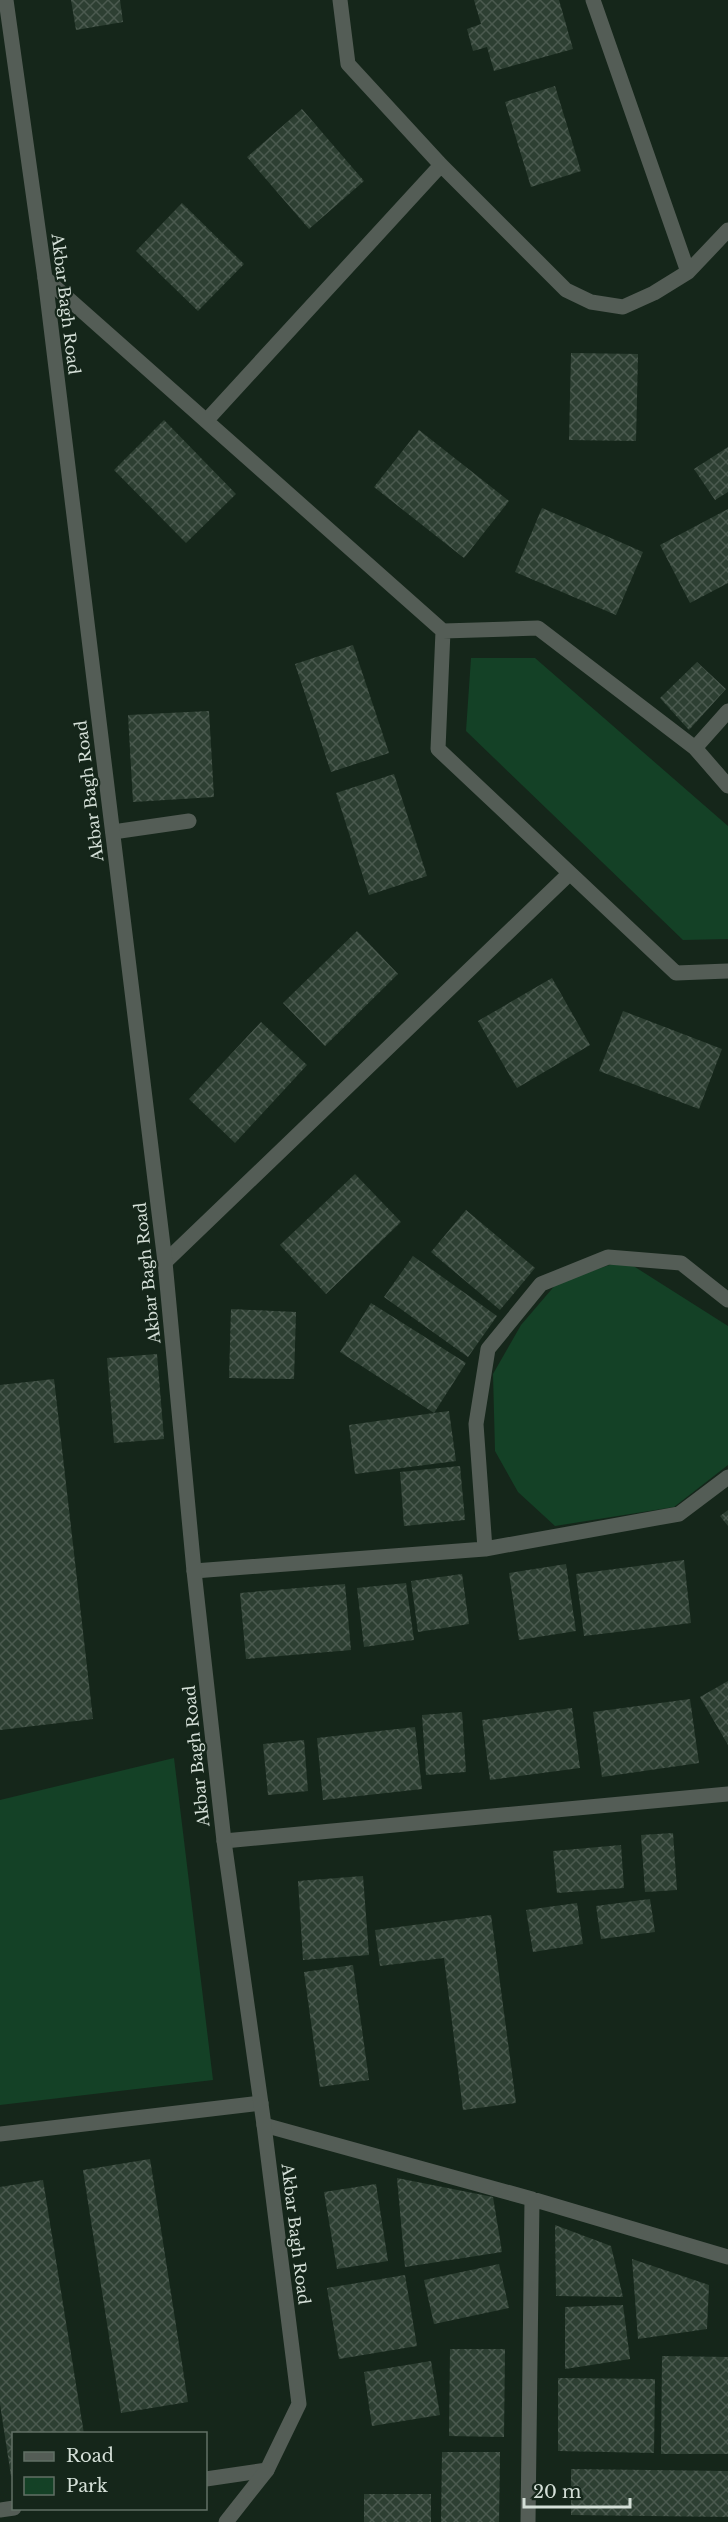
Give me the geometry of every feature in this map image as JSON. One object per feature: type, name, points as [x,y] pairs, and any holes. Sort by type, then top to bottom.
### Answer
[{"type":"street","name":"Akbar Bagh Road","points":[[6,0],[45,278],[165,1262],[194,1570],[224,1841],[264,2125],[299,2404],[267,2470],[226,2522]]},
{"type":"street","points":[[340,0],[348,64],[441,165],[566,290],[591,302],[623,307],[654,293],[688,272],[728,230]]},
{"type":"street","points":[[593,0],[688,272]]},
{"type":"street","points":[[206,421],[441,165]]},
{"type":"street","points":[[45,278],[443,631],[538,628],[695,748],[728,786]]},
{"type":"street","points":[[443,631],[438,749],[676,973],[728,971]]},
{"type":"street","points":[[695,748],[728,711]]},
{"type":"street","points":[[112,832],[189,821]]},
{"type":"street","points":[[165,1262],[569,874]]},
{"type":"street","points":[[485,1549],[476,1424],[488,1349],[541,1284],[608,1257],[681,1263],[728,1299]]},
{"type":"street","points":[[194,1570],[485,1549],[679,1514],[728,1477]]},
{"type":"street","points":[[224,1841],[728,1794]]},
{"type":"street","points":[[0,2134],[261,2103]]},
{"type":"street","points":[[264,2125],[532,2199],[728,2257]]},
{"type":"street","points":[[528,2522],[532,2199]]},
{"type":"street","points":[[207,2479],[267,2470]]},
{"type":"green space","points":[[471,658],[535,658],[728,826],[728,939],[683,940],[466,731]]},
{"type":"green space","points":[[624,1260],[728,1326],[728,1465],[674,1507],[555,1526],[518,1492],[495,1451],[493,1374],[521,1325],[557,1283]]},
{"type":"green space","points":[[174,1758],[213,2080],[0,2105],[0,1800]]},
{"type":"building","points":[[71,0],[120,0],[123,22],[76,30]]},
{"type":"building","points":[[474,0],[559,0],[573,49],[494,71],[487,47],[473,51],[467,29],[481,24]]},
{"type":"building","points":[[555,86],[581,171],[531,187],[505,102]]},
{"type":"building","points":[[302,109],[364,181],[309,229],[247,157]]},
{"type":"building","points":[[182,203],[244,264],[198,311],[136,251]]},
{"type":"building","points":[[571,353],[638,354],[636,441],[569,440]]},
{"type":"building","points":[[164,420],[236,494],[186,543],[114,470]]},
{"type":"building","points":[[419,430],[509,501],[464,558],[374,487]]},
{"type":"building","points":[[728,447],[728,492],[715,500],[694,469]]},
{"type":"building","points":[[542,508],[643,552],[616,615],[515,572]]},
{"type":"building","points":[[728,509],[728,583],[690,603],[660,545]]},
{"type":"building","points":[[353,645],[389,753],[331,772],[295,664]]},
{"type":"building","points":[[697,662],[726,689],[689,730],[660,698]]},
{"type":"building","points":[[209,711],[214,797],[133,802],[128,715]]},
{"type":"building","points":[[394,774],[427,876],[369,895],[336,793]]},
{"type":"building","points":[[357,931],[398,974],[325,1046],[283,1003]]},
{"type":"building","points":[[552,978],[590,1045],[517,1088],[478,1021]]},
{"type":"building","points":[[623,1011],[722,1049],[699,1109],[599,1071]]},
{"type":"building","points":[[261,1022],[307,1065],[235,1143],[189,1099]]},
{"type":"building","points":[[355,1174],[401,1222],[326,1294],[280,1245]]},
{"type":"building","points":[[466,1210],[535,1268],[500,1310],[431,1252]]},
{"type":"building","points":[[413,1256],[497,1316],[468,1357],[384,1297]]},
{"type":"building","points":[[371,1303],[466,1363],[434,1413],[340,1352]]},
{"type":"building","points":[[231,1309],[296,1312],[294,1379],[229,1378]]},
{"type":"building","points":[[157,1354],[164,1439],[114,1443],[107,1358]]},
{"type":"building","points":[[54,1379],[93,1719],[0,1730],[0,1385]]},
{"type":"building","points":[[449,1411],[456,1461],[355,1474],[349,1425]]},
{"type":"building","points":[[460,1466],[465,1520],[404,1526],[400,1472]]},
{"type":"building","points":[[728,1510],[728,1526],[720,1516]]},
{"type":"building","points":[[684,1560],[691,1623],[584,1636],[576,1574]]},
{"type":"building","points":[[566,1564],[576,1631],[519,1640],[509,1573]]},
{"type":"building","points":[[462,1574],[469,1624],[418,1632],[411,1581]]},
{"type":"building","points":[[406,1583],[414,1640],[364,1647],[357,1588]]},
{"type":"building","points":[[345,1584],[351,1650],[246,1659],[240,1593]]},
{"type":"building","points":[[728,1681],[728,1745],[700,1697]]},
{"type":"building","points":[[690,1699],[699,1763],[602,1777],[593,1712]]},
{"type":"building","points":[[572,1708],[580,1768],[490,1780],[482,1720]]},
{"type":"building","points":[[462,1712],[466,1772],[426,1775],[422,1715]]},
{"type":"building","points":[[415,1727],[422,1789],[323,1800],[317,1738]]},
{"type":"building","points":[[304,1740],[308,1791],[268,1795],[263,1744]]},
{"type":"building","points":[[673,1833],[677,1890],[645,1892],[641,1835]]},
{"type":"building","points":[[621,1845],[624,1888],[557,1893],[553,1851]]},
{"type":"building","points":[[363,1876],[369,1955],[303,1960],[298,1881]]},
{"type":"building","points":[[650,1899],[655,1932],[601,1939],[596,1906]]},
{"type":"building","points":[[577,1903],[583,1944],[533,1952],[526,1910]]},
{"type":"building","points":[[491,1915],[516,2103],[463,2110],[444,1958],[380,1966],[375,1930]]},
{"type":"building","points":[[353,1965],[369,2080],[320,2087],[304,1972]]},
{"type":"building","points":[[150,2159],[188,2402],[121,2413],[83,2170]]},
{"type":"building","points":[[397,2178],[493,2197],[502,2252],[405,2267]]},
{"type":"building","points":[[43,2180],[84,2432],[12,2432],[12,2476],[0,2404],[0,2187]]},
{"type":"building","points":[[376,2184],[388,2261],[337,2269],[324,2192]]},
{"type":"building","points":[[555,2225],[611,2246],[623,2297],[556,2296]]},
{"type":"building","points":[[632,2259],[709,2285],[707,2329],[638,2339]]},
{"type":"building","points":[[499,2264],[509,2308],[434,2324],[424,2280]]},
{"type":"building","points":[[405,2275],[417,2346],[339,2359],[327,2288]]},
{"type":"building","points":[[623,2305],[630,2359],[565,2369],[565,2307]]},
{"type":"building","points":[[450,2349],[505,2349],[504,2437],[449,2436]]},
{"type":"building","points":[[662,2356],[728,2357],[728,2454],[661,2454]]},
{"type":"building","points":[[431,2361],[440,2415],[372,2426],[364,2372]]},
{"type":"building","points":[[558,2378],[655,2379],[654,2453],[558,2451]]},
{"type":"building","points":[[442,2452],[500,2452],[499,2522],[441,2522]]},
{"type":"building","points":[[571,2469],[728,2471],[728,2517],[571,2515]]},
{"type":"building","points":[[364,2494],[431,2494],[431,2522],[364,2522]]}]
